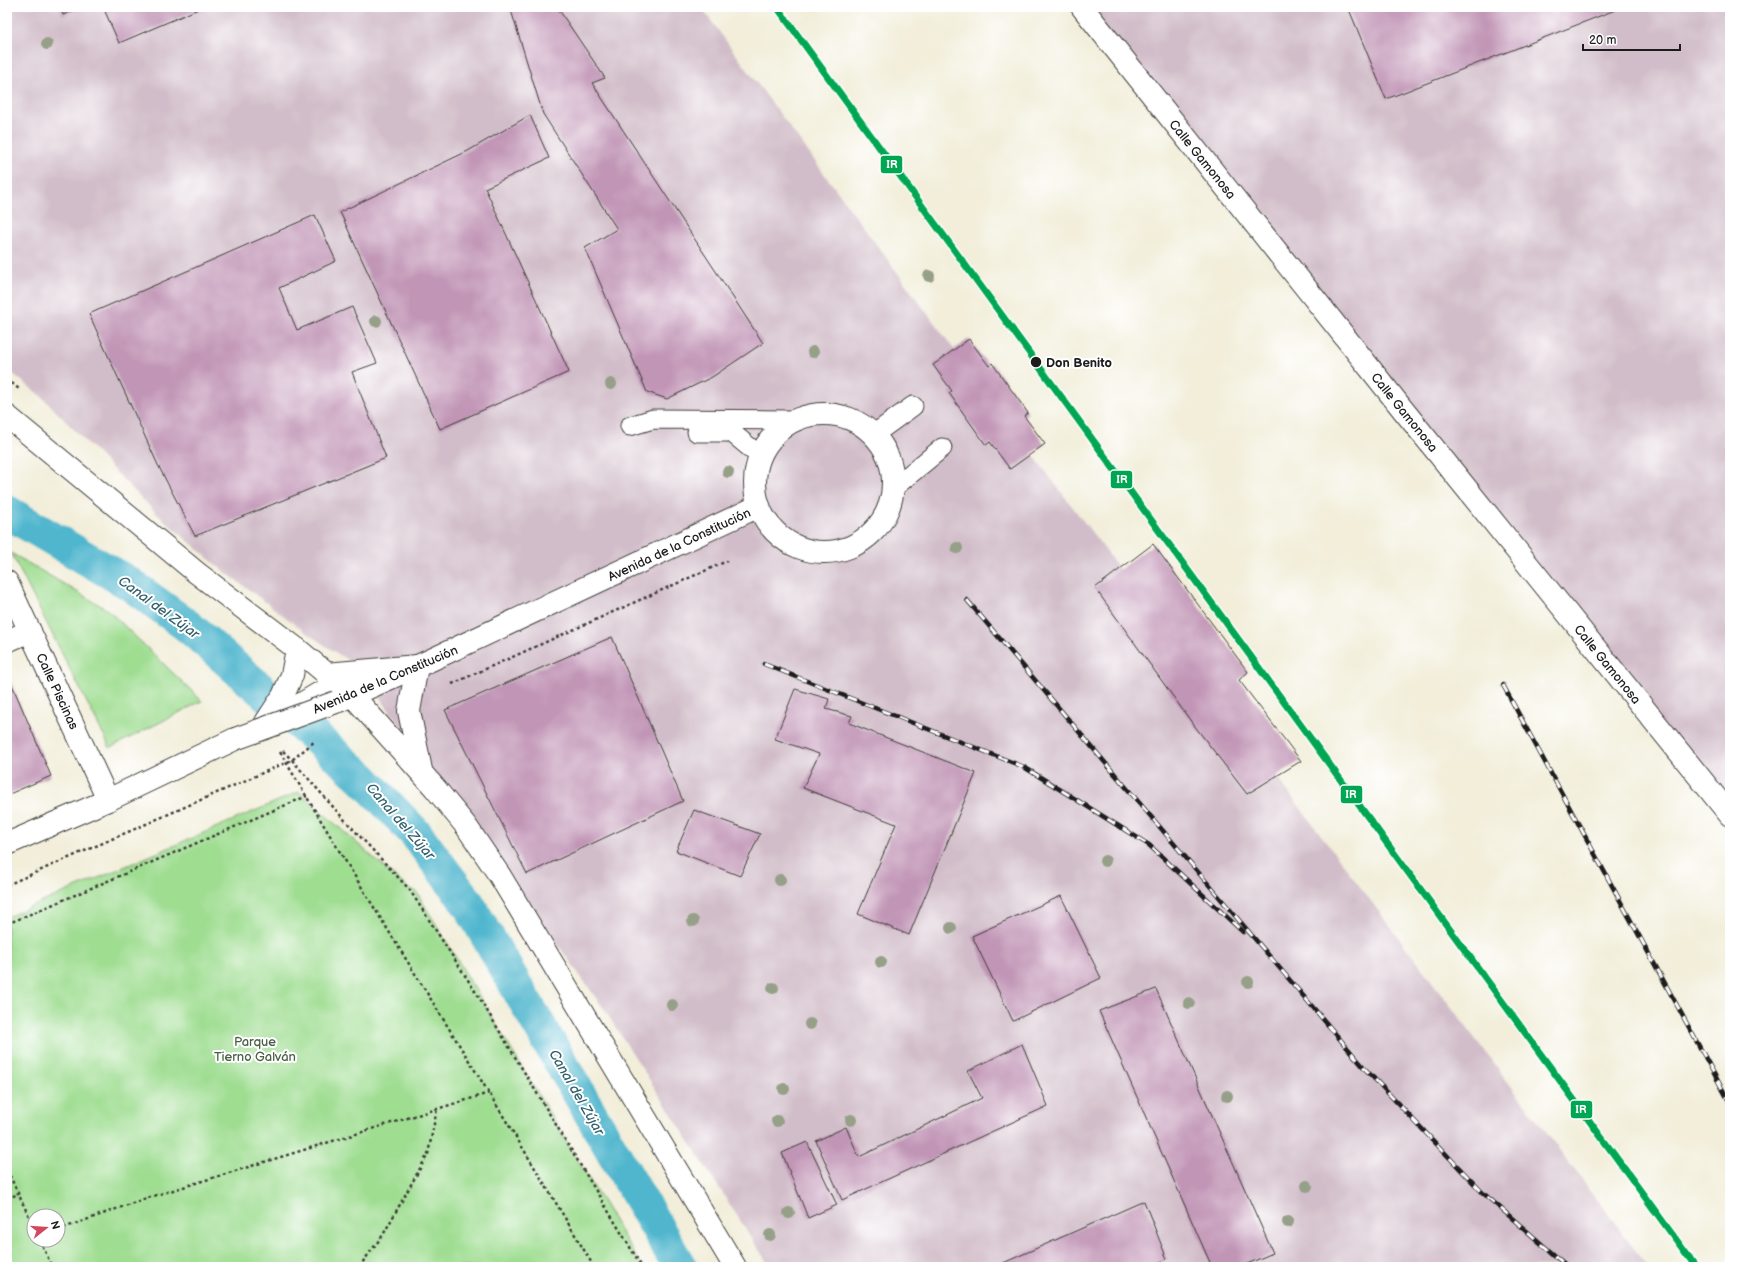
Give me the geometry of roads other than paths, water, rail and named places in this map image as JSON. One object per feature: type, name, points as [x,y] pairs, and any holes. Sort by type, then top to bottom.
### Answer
[{"type":"street","name":"Calle Gamonosa","points":[[1082,7],[1414,424],[1730,815]]},
{"type":"street","points":[[819,413],[845,416],[867,428],[873,435],[884,448],[892,472],[892,497],[882,521],[865,539],[841,550],[816,552],[792,544],[772,528],[759,506],[755,480],[760,456],[774,434],[795,420],[819,413]]},
{"type":"street","points":[[7,416],[198,572],[297,649],[334,690],[422,774],[466,826],[500,876],[735,1267]]},
{"type":"street","name":"Avenida de la Constitución","points":[[7,844],[108,800],[235,739],[264,727],[334,690],[417,666],[431,660],[759,506]]},
{"type":"street","name":"Calle Piscinas","points":[[7,582],[108,800]]},
{"type":"street","points":[[7,641],[30,631]]},
{"type":"street","points":[[264,727],[283,696],[292,675],[297,649]]},
{"type":"street","points":[[334,690],[417,666],[409,712],[422,774]]},
{"type":"lane","points":[[873,435],[912,406]]},
{"type":"lane","points":[[760,456],[732,432],[656,431],[630,426],[653,419],[795,420]]},
{"type":"lane","points":[[892,488],[942,448]]},
{"type":"waterway","name":"Canal del Zújar","points":[[7,512],[130,584],[189,627],[362,778],[416,834],[469,905],[680,1267]]},
{"type":"railway","points":[[967,600],[1367,1071],[1483,1193],[1568,1267]]},
{"type":"railway","points":[[764,664],[1024,767],[1149,845],[1243,932]]},
{"type":"railway","points":[[1503,685],[1730,1103]]},
{"type":"place","name":"Don Benito","points":[[1036,362]]},
{"type":"park label","name":"Parque Tierno Galván","points":[[255,1048]]}]
